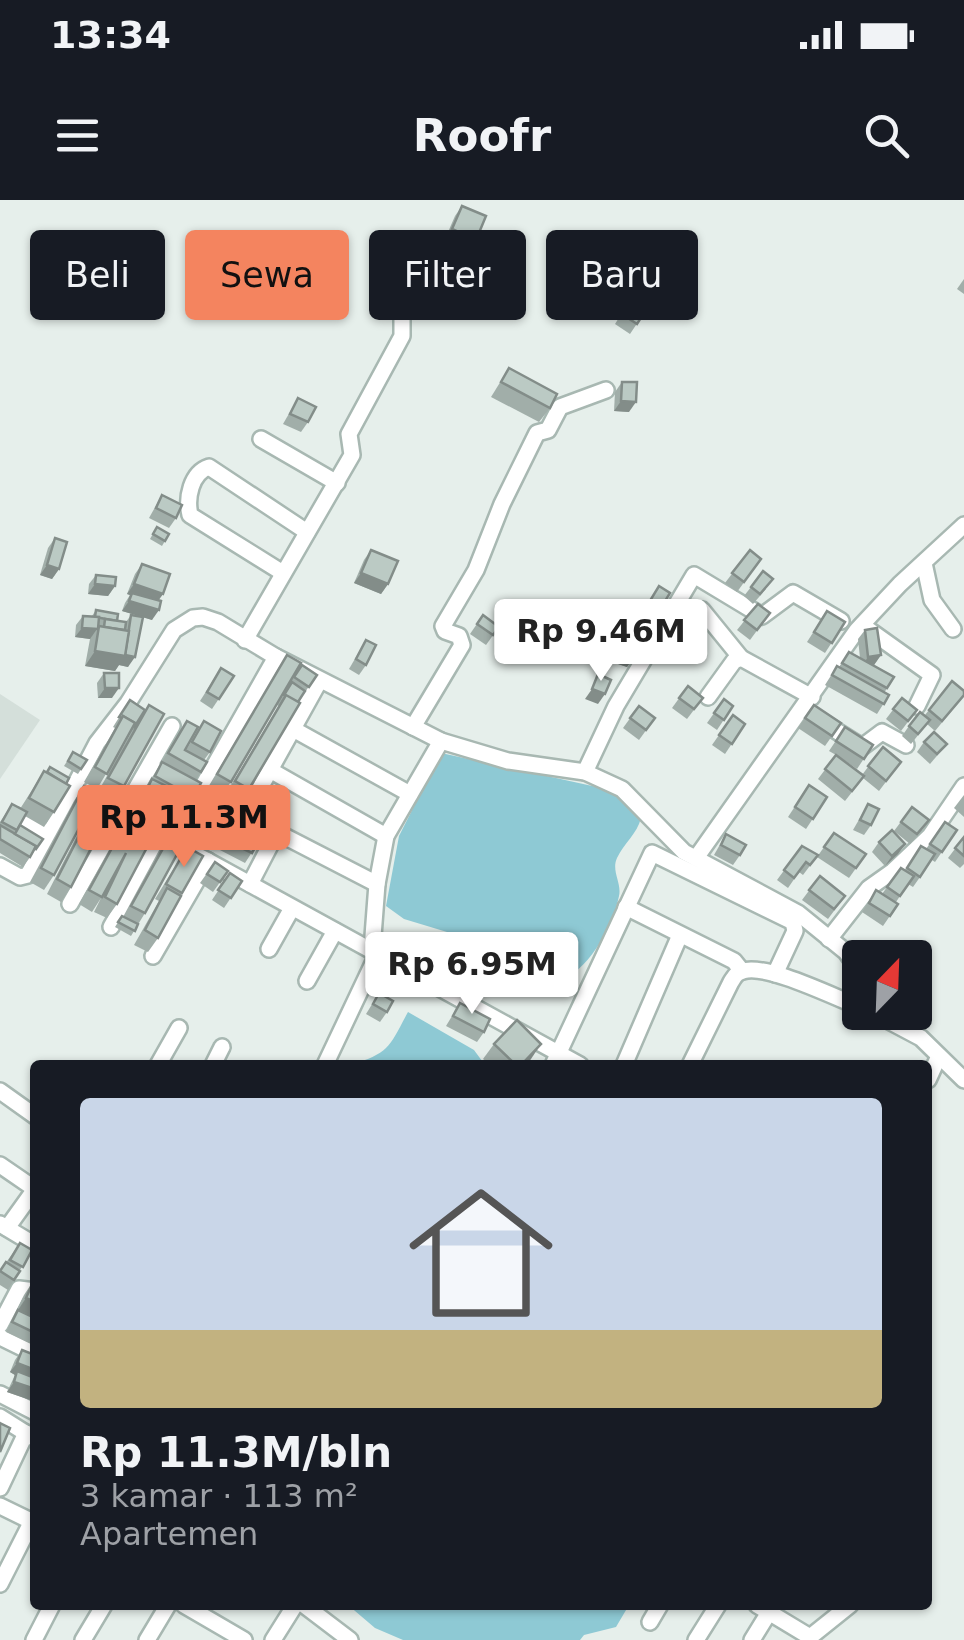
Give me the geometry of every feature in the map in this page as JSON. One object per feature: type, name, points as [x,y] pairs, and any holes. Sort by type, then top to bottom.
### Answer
[{"type":"street","points":[[245,640],[352,456],[350,429],[404,330],[403,320]]},
{"type":"street","points":[[414,726],[462,644],[459,636],[445,631],[443,626],[476,570],[502,504],[537,433],[548,430],[560,406],[606,390]]},
{"type":"street","points":[[262,439],[337,484]]},
{"type":"street","points":[[283,573],[190,515],[188,503],[196,476],[209,467],[307,532]]},
{"type":"street","points":[[696,858],[860,628],[964,525]]},
{"type":"street","points":[[924,563],[932,600],[953,629]]},
{"type":"street","points":[[585,772],[616,706],[694,575],[762,616],[793,593],[860,628],[932,675],[917,706]]},
{"type":"street","points":[[702,610],[740,658],[808,703],[862,747],[882,732],[906,745]]},
{"type":"street","points":[[0,866],[20,877],[28,875],[72,784],[97,743],[128,703],[174,630],[193,618],[203,617],[276,658],[442,740],[508,761],[585,772],[631,795],[684,852],[787,906],[842,949]]},
{"type":"street","points":[[200,791],[276,658]]},
{"type":"street","points":[[708,697],[740,658]]},
{"type":"street","points":[[244,816],[320,680]]},
{"type":"street","points":[[70,904],[172,726]]},
{"type":"street","points":[[293,729],[410,794]]},
{"type":"street","points":[[327,1060],[375,952],[377,884],[386,836],[442,740]]},
{"type":"street","points":[[150,766],[377,884]]},
{"type":"street","points":[[270,770],[386,836]]},
{"type":"street","points":[[72,784],[121,817],[375,952],[556,1059],[649,855],[656,853],[793,922],[795,931],[774,974]]},
{"type":"street","points":[[829,939],[869,888],[930,836],[964,786]]},
{"type":"street","points":[[16,816],[50,834]]},
{"type":"street","points":[[250,884],[277,832]]},
{"type":"street","points":[[111,927],[162,838]]},
{"type":"street","points":[[153,956],[208,862]]},
{"type":"street","points":[[270,949],[292,908]]},
{"type":"street","points":[[626,908],[734,961],[742,971]]},
{"type":"street","points":[[307,981],[334,931]]},
{"type":"street","points":[[626,1060],[680,935]]},
{"type":"street","points":[[692,1060],[730,982],[742,971],[774,974],[842,1000]]},
{"type":"street","points":[[161,1060],[179,1028]]},
{"type":"street","points":[[906,1030],[921,1038],[964,1080]]},
{"type":"street","points":[[215,1060],[222,1046]]},
{"type":"street","points":[[932,1070],[938,1056]]},
{"type":"street","points":[[0,1091],[30,1112]]},
{"type":"street","points":[[0,1165],[30,1186]]},
{"type":"street","points":[[30,1195],[3,1226],[30,1242]]},
{"type":"street","points":[[0,1325],[19,1289],[30,1290]]},
{"type":"street","points":[[0,1337],[30,1352]]},
{"type":"street","points":[[0,1394],[30,1409]]},
{"type":"street","points":[[0,1417],[30,1436],[0,1488]]},
{"type":"street","points":[[0,1506],[30,1521]]},
{"type":"street","points":[[0,1584],[30,1528]]},
{"type":"street","points":[[34,1640],[49,1610]]},
{"type":"street","points":[[83,1640],[101,1610]]},
{"type":"street","points":[[147,1640],[165,1610]]},
{"type":"street","points":[[190,1610],[216,1633],[244,1640]]},
{"type":"street","points":[[273,1640],[292,1610]]},
{"type":"street","points":[[311,1610],[350,1640]]},
{"type":"street","points":[[650,1622],[657,1610]]},
{"type":"street","points":[[696,1640],[715,1610]]},
{"type":"street","points":[[752,1640],[763,1610],[809,1638],[844,1610]]},
{"type":"shaded area","points":[[0,694],[40,720],[0,779]]},
{"type":"water","points":[[441,753],[606,789],[626,800],[641,818],[615,863],[619,896],[612,919],[584,964],[564,979],[534,989],[493,969],[447,932],[404,919],[386,906],[399,836]]},
{"type":"water","points":[[408,1012],[474,1050],[481,1060],[364,1060],[381,1052]]},
{"type":"water","points":[[354,1610],[626,1610],[616,1627],[584,1635],[580,1640],[403,1640],[375,1628]]},
{"type":"building","points":[[462,206],[486,216],[480,230],[452,229]]},
{"type":"building","points":[[509,368],[557,394],[550,408],[501,382]]},
{"type":"building","points":[[622,382],[637,382],[636,402],[621,401]]},
{"type":"building","points":[[298,398],[316,407],[308,422],[290,414]]},
{"type":"building","points":[[162,495],[182,505],[176,518],[156,508]]},
{"type":"building","points":[[157,527],[169,534],[165,541],[153,534]]},
{"type":"building","points":[[55,538],[67,542],[59,569],[47,565]]},
{"type":"building","points":[[371,550],[398,561],[388,584],[361,573]]},
{"type":"building","points":[[750,550],[761,559],[744,582],[732,573]]},
{"type":"building","points":[[142,564],[170,574],[163,594],[134,584]]},
{"type":"building","points":[[763,571],[773,579],[760,594],[751,587]]},
{"type":"building","points":[[96,575],[116,577],[115,586],[95,584]]},
{"type":"building","points":[[659,586],[670,593],[659,611],[648,604]]},
{"type":"building","points":[[132,593],[161,601],[159,610],[129,601]]},
{"type":"building","points":[[758,604],[770,613],[757,630],[744,620]]},
{"type":"building","points":[[96,610],[118,614],[117,621],[95,617]]},
{"type":"building","points":[[827,611],[845,622],[832,643],[814,632]]},
{"type":"building","points":[[131,615],[143,617],[135,657],[125,655]]},
{"type":"building","points":[[483,615],[499,627],[493,635],[477,624]]},
{"type":"building","points":[[83,616],[99,617],[98,629],[82,628]]},
{"type":"building","points":[[619,617],[644,626],[639,640],[613,631]]},
{"type":"building","points":[[105,619],[126,622],[125,630],[104,627]]},
{"type":"building","points":[[99,626],[129,631],[125,656],[95,651]]},
{"type":"building","points":[[877,628],[881,655],[868,657],[865,630]]},
{"type":"building","points":[[614,637],[638,646],[634,657],[610,649]]},
{"type":"building","points":[[366,640],[376,645],[366,665],[356,659]]},
{"type":"building","points":[[849,652],[894,677],[887,688],[842,663]]},
{"type":"building","points":[[287,655],[301,663],[231,782],[217,774]]},
{"type":"building","points":[[302,665],[317,675],[309,687],[294,677]]},
{"type":"building","points":[[837,666],[889,695],[884,704],[832,675]]},
{"type":"building","points":[[221,668],[234,676],[219,699],[207,692]]},
{"type":"building","points":[[104,673],[119,673],[119,688],[105,688]]},
{"type":"building","points":[[598,674],[611,680],[605,694],[592,689]]},
{"type":"building","points":[[952,681],[964,695],[942,721],[929,710]]},
{"type":"building","points":[[292,682],[305,691],[298,702],[284,695]]},
{"type":"building","points":[[688,686],[703,698],[694,709],[679,698]]},
{"type":"building","points":[[286,695],[300,703],[249,789],[235,781]]},
{"type":"building","points":[[902,698],[917,710],[908,721],[893,709]]},
{"type":"building","points":[[724,699],[733,706],[724,720],[714,713]]},
{"type":"building","points":[[130,700],[145,710],[135,726],[119,717]]},
{"type":"building","points":[[149,705],[164,714],[124,786],[108,778]]},
{"type":"building","points":[[814,705],[841,723],[832,736],[805,718]]},
{"type":"building","points":[[639,706],[655,718],[646,730],[630,718]]},
{"type":"building","points":[[920,712],[930,720],[918,734],[909,726]]},
{"type":"building","points":[[733,715],[745,724],[732,744],[719,735]]},
{"type":"building","points":[[123,716],[135,723],[107,774],[95,767]]},
{"type":"building","points":[[187,721],[198,727],[185,750],[207,762],[201,772],[168,753]]},
{"type":"building","points":[[204,721],[221,731],[210,752],[192,742]]},
{"type":"building","points":[[845,727],[873,745],[864,759],[836,741]]},
{"type":"building","points":[[934,732],[947,744],[937,754],[924,742]]},
{"type":"building","points":[[883,747],[901,762],[886,781],[868,766]]},
{"type":"building","points":[[73,752],[87,760],[81,769],[68,761]]},
{"type":"building","points":[[836,755],[864,776],[852,791],[825,769]]},
{"type":"building","points":[[162,762],[201,783],[193,797],[155,776]]},
{"type":"building","points":[[50,767],[69,778],[66,784],[47,772]]},
{"type":"building","points":[[44,771],[70,786],[54,812],[29,798]]},
{"type":"building","points":[[152,779],[197,801],[191,815],[145,793]]},
{"type":"building","points":[[809,785],[827,797],[813,819],[795,807]]},
{"type":"building","points":[[84,786],[98,793],[54,875],[41,868]]},
{"type":"building","points":[[211,790],[239,806],[232,818],[204,802]]},
{"type":"building","points":[[101,793],[116,800],[71,887],[57,879]]},
{"type":"building","points":[[12,804],[27,812],[17,830],[2,822]]},
{"type":"building","points":[[868,804],[879,809],[871,825],[860,820]]},
{"type":"building","points":[[135,806],[161,821],[117,904],[105,897],[126,853],[102,897],[89,890]]},
{"type":"building","points":[[912,807],[929,820],[917,834],[901,822]]},
{"type":"building","points":[[242,808],[273,824],[266,838],[235,822]]},
{"type":"building","points":[[206,810],[223,819],[216,833],[198,823]]},
{"type":"building","points":[[945,822],[957,830],[942,852],[930,844]]},
{"type":"building","points":[[0,825],[36,846],[30,857],[0,839]]},
{"type":"building","points":[[20,825],[43,839],[36,849],[15,834]]},
{"type":"building","points":[[231,826],[259,840],[252,853],[225,840]]},
{"type":"building","points":[[175,827],[188,834],[145,913],[131,906]]},
{"type":"building","points":[[892,830],[905,844],[892,856],[879,842]]},
{"type":"building","points":[[834,833],[866,854],[856,868],[824,847]]},
{"type":"building","points":[[726,834],[746,845],[740,855],[721,845]]},
{"type":"building","points":[[964,837],[964,856],[955,848]]},
{"type":"building","points":[[802,846],[818,855],[810,865],[806,862],[794,878],[784,870]]},
{"type":"building","points":[[921,846],[935,854],[920,877],[907,868]]},
{"type":"building","points":[[187,847],[203,856],[182,893],[166,884]]},
{"type":"building","points":[[215,862],[228,871],[220,882],[207,874]]},
{"type":"building","points":[[901,868],[914,876],[900,896],[887,887]]},
{"type":"building","points":[[230,873],[242,881],[231,898],[218,890]]},
{"type":"building","points":[[820,876],[845,896],[834,909],[809,890]]},
{"type":"building","points":[[167,888],[181,896],[158,938],[145,930]]},
{"type":"building","points":[[876,890],[898,904],[890,916],[869,903]]},
{"type":"building","points":[[122,916],[138,924],[135,931],[118,922]]},
{"type":"building","points":[[379,993],[393,1001],[387,1012],[373,1004]]},
{"type":"building","points":[[460,1003],[490,1019],[484,1032],[453,1016]]},
{"type":"building","points":[[517,1020],[541,1044],[526,1060],[511,1060],[494,1044]]},
{"type":"building","points":[[20,1243],[30,1249],[23,1267],[10,1260]]},
{"type":"building","points":[[6,1262],[20,1271],[14,1280],[0,1271]]},
{"type":"building","points":[[18,1310],[30,1316],[30,1331],[12,1322]]},
{"type":"building","points":[[22,1350],[30,1353],[30,1368],[17,1363]]},
{"type":"building","points":[[17,1371],[30,1376],[30,1387],[14,1382]]},
{"type":"building","points":[[0,1423],[10,1428],[0,1452]]}]
